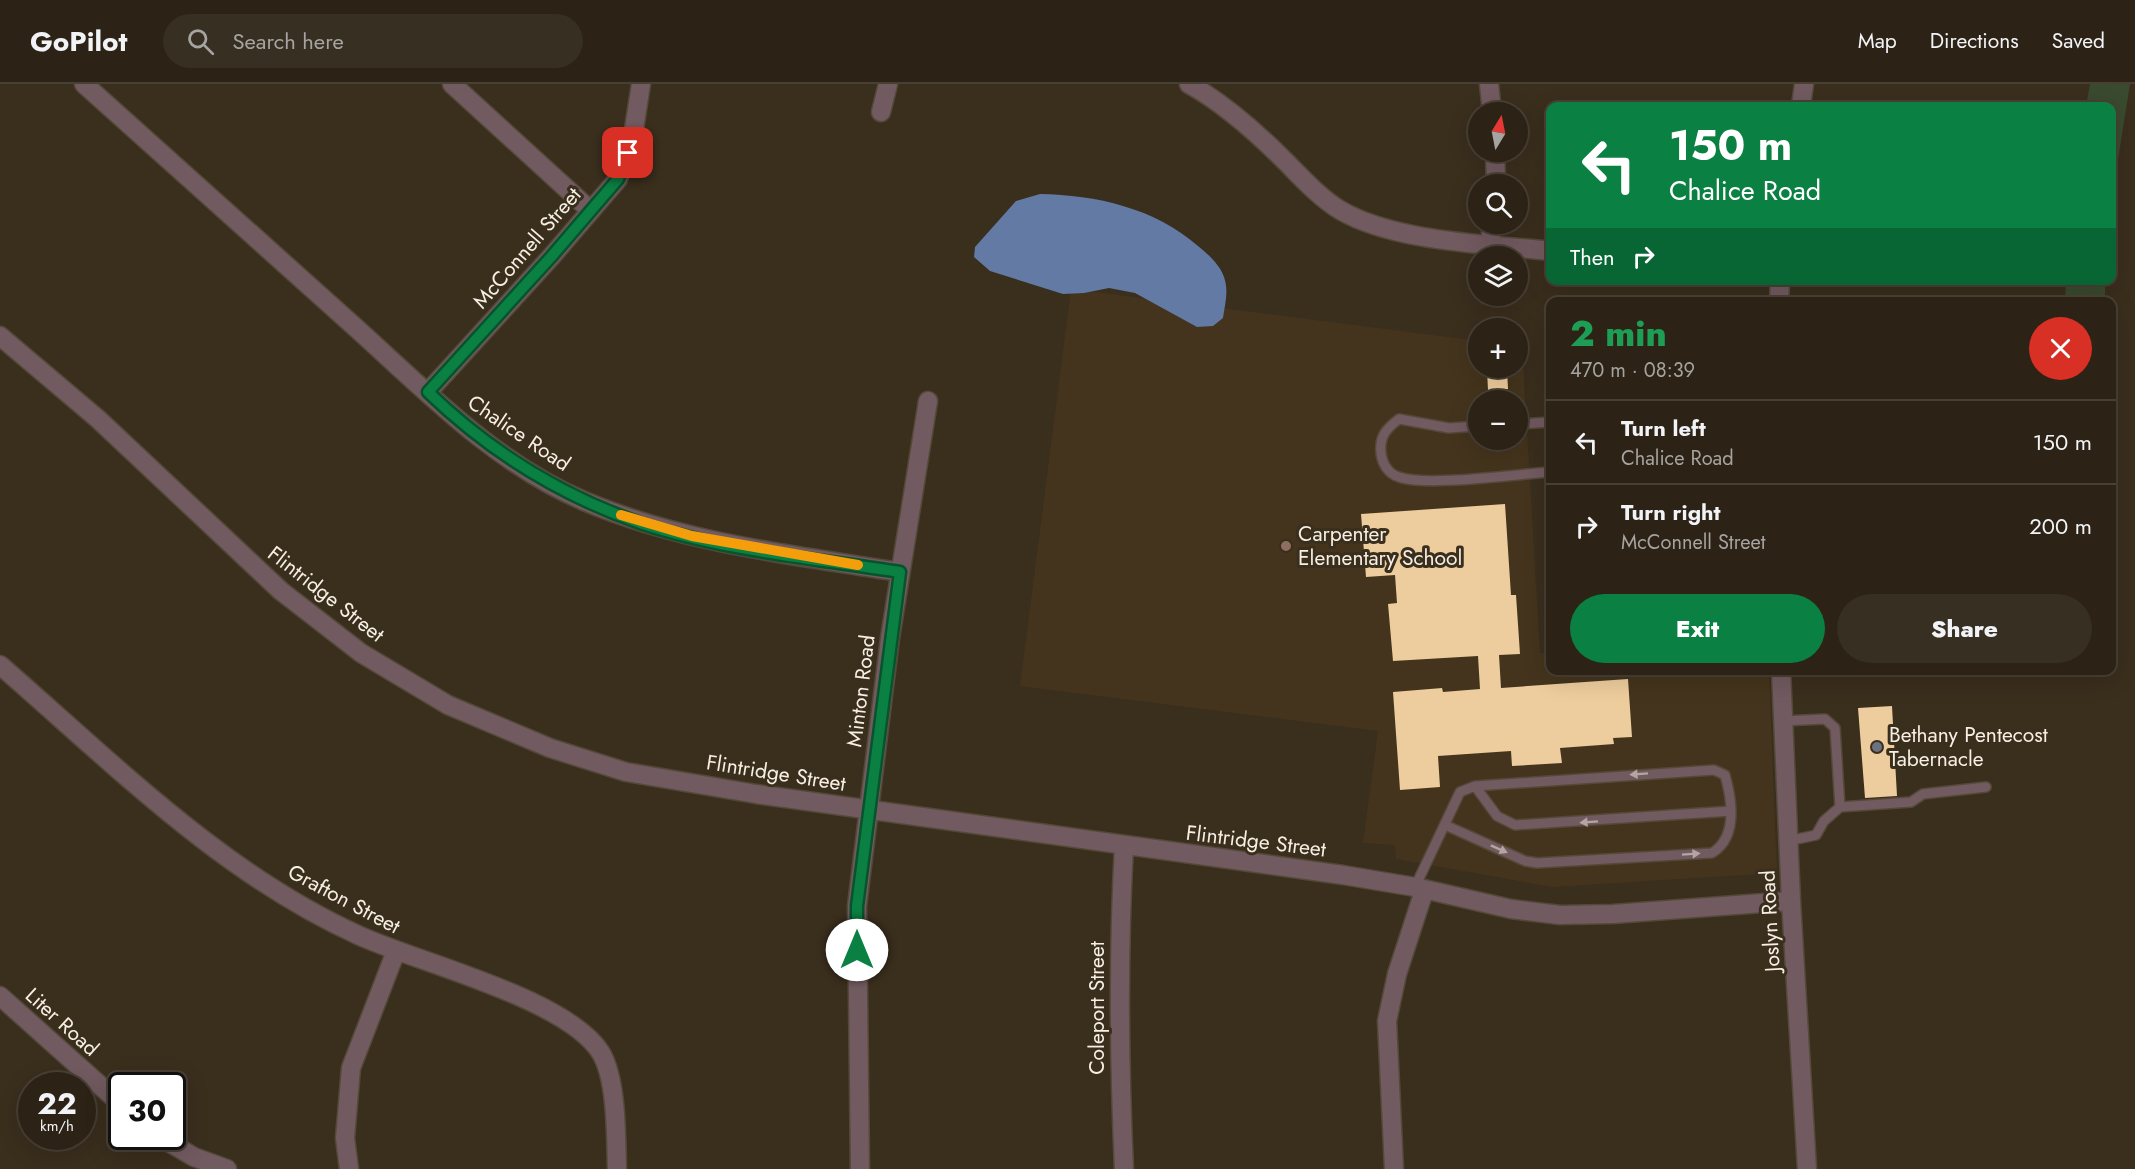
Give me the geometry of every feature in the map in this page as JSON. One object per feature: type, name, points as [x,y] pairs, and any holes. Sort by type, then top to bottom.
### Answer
[{"type":"street","name":"Chalice Road","points":[[84,84],[460,423],[533,475],[582,500],[641,523],[772,552],[900,572]]},
{"type":"street","points":[[452,84],[590,210]]},
{"type":"street","name":"McConnell Street","points":[[428,392],[551,257],[618,179],[628,153],[641,84]]},
{"type":"street","points":[[881,111],[888,84]]},
{"type":"street","points":[[1189,84],[1212,96],[1339,210],[1370,224],[1404,233],[1546,250]]},
{"type":"street","points":[[1489,84],[1491,102]]},
{"type":"street","points":[[1802,102],[1804,84]]},
{"type":"street","points":[[1490,244],[1491,234]]},
{"type":"street","name":"Flintridge Street","points":[[0,336],[98,419],[281,591],[361,653],[448,705],[550,748],[626,772],[868,810],[1343,875],[1511,909],[1560,915],[1613,914],[1791,901]]},
{"type":"street","name":"Minton Road","points":[[860,1169],[857,906],[900,572],[928,402]]},
{"type":"street","name":"Grafton Street","points":[[0,665],[145,794],[214,848],[316,914],[396,951],[546,1008],[581,1032],[601,1053],[614,1096],[617,1169]]},
{"type":"street","name":"Joslyn Road","points":[[1781,675],[1791,901],[1807,1169]]},
{"type":"street","name":"Coleport Street","points":[[1124,846],[1119,953],[1119,1079],[1124,1169]]},
{"type":"street","points":[[1394,1169],[1388,1021],[1397,974],[1420,889]]},
{"type":"street","points":[[349,1169],[345,1138],[351,1068],[396,951]]},
{"type":"street","name":"Liter Road","points":[[0,996],[108,1092]]},
{"type":"street","points":[[182,1150],[194,1157],[227,1169]]},
{"type":"lane","points":[[1468,427],[1449,428],[1399,419],[1385,429],[1380,445],[1381,457],[1388,471],[1399,477],[1423,481],[1546,472]]},
{"type":"lane","points":[[1528,423],[1546,422]]},
{"type":"lane","points":[[1783,721],[1825,718],[1835,728],[1840,807]]},
{"type":"lane","points":[[1420,889],[1445,825],[1460,792],[1474,786],[1714,770],[1725,775],[1731,812],[1727,837],[1712,853],[1559,863],[1525,861],[1445,825]]},
{"type":"lane","points":[[1474,786],[1497,816],[1515,825],[1731,812]]},
{"type":"lane","points":[[1788,841],[1816,836],[1824,821],[1840,807],[1911,802],[1923,794],[1986,787]]},
{"type":"shaded area","name":"Carpenter Elementary School","points":[[1071,289],[1468,340],[1468,378],[1524,378],[1525,390],[1468,390],[1468,450],[1528,448],[1540,653],[1546,653],[1546,675],[1769,675],[1777,873],[1552,887],[1396,859],[1395,845],[1363,843],[1378,731],[1020,686]]},
{"type":"green space","points":[[2090,84],[2130,84],[2116,172],[2116,102],[2087,102]]},
{"type":"green space","points":[[2066,285],[2105,285],[2105,297],[2065,297]]},
{"type":"water","points":[[1040,194],[1082,197],[1124,206],[1163,222],[1181,233],[1210,256],[1222,273],[1226,292],[1223,318],[1213,326],[1197,327],[1135,293],[1109,288],[1063,294],[990,271],[974,257],[975,247],[1016,201]]},
{"type":"building","points":[[1487,378],[1507,378],[1508,389],[1488,390]]},
{"type":"building","points":[[1505,504],[1511,595],[1516,595],[1520,654],[1499,655],[1501,688],[1628,679],[1632,737],[1613,738],[1614,744],[1560,748],[1562,763],[1512,766],[1511,751],[1438,756],[1440,787],[1400,790],[1393,692],[1442,688],[1443,692],[1480,689],[1478,656],[1393,661],[1388,604],[1397,603],[1395,575],[1366,577],[1361,514]]},
{"type":"building","name":"Bethany Pentecost Tabernacle","points":[[1892,706],[1897,796],[1865,798],[1858,708]]},
{"type":"slow traffic","points":[[621,515],[641,523],[692,536],[772,552],[858,565]]},
{"type":"place","name":"Carpenter Elementary School","points":[[1286,546]]},
{"type":"place","name":"Bethany Pentecost Tabernacle","points":[[1877,747]]},
{"type":"route","points":[[628,153],[618,179],[551,257],[428,392],[460,423],[533,475],[582,500],[641,523],[772,552],[900,572],[857,906],[857,950]]}]
